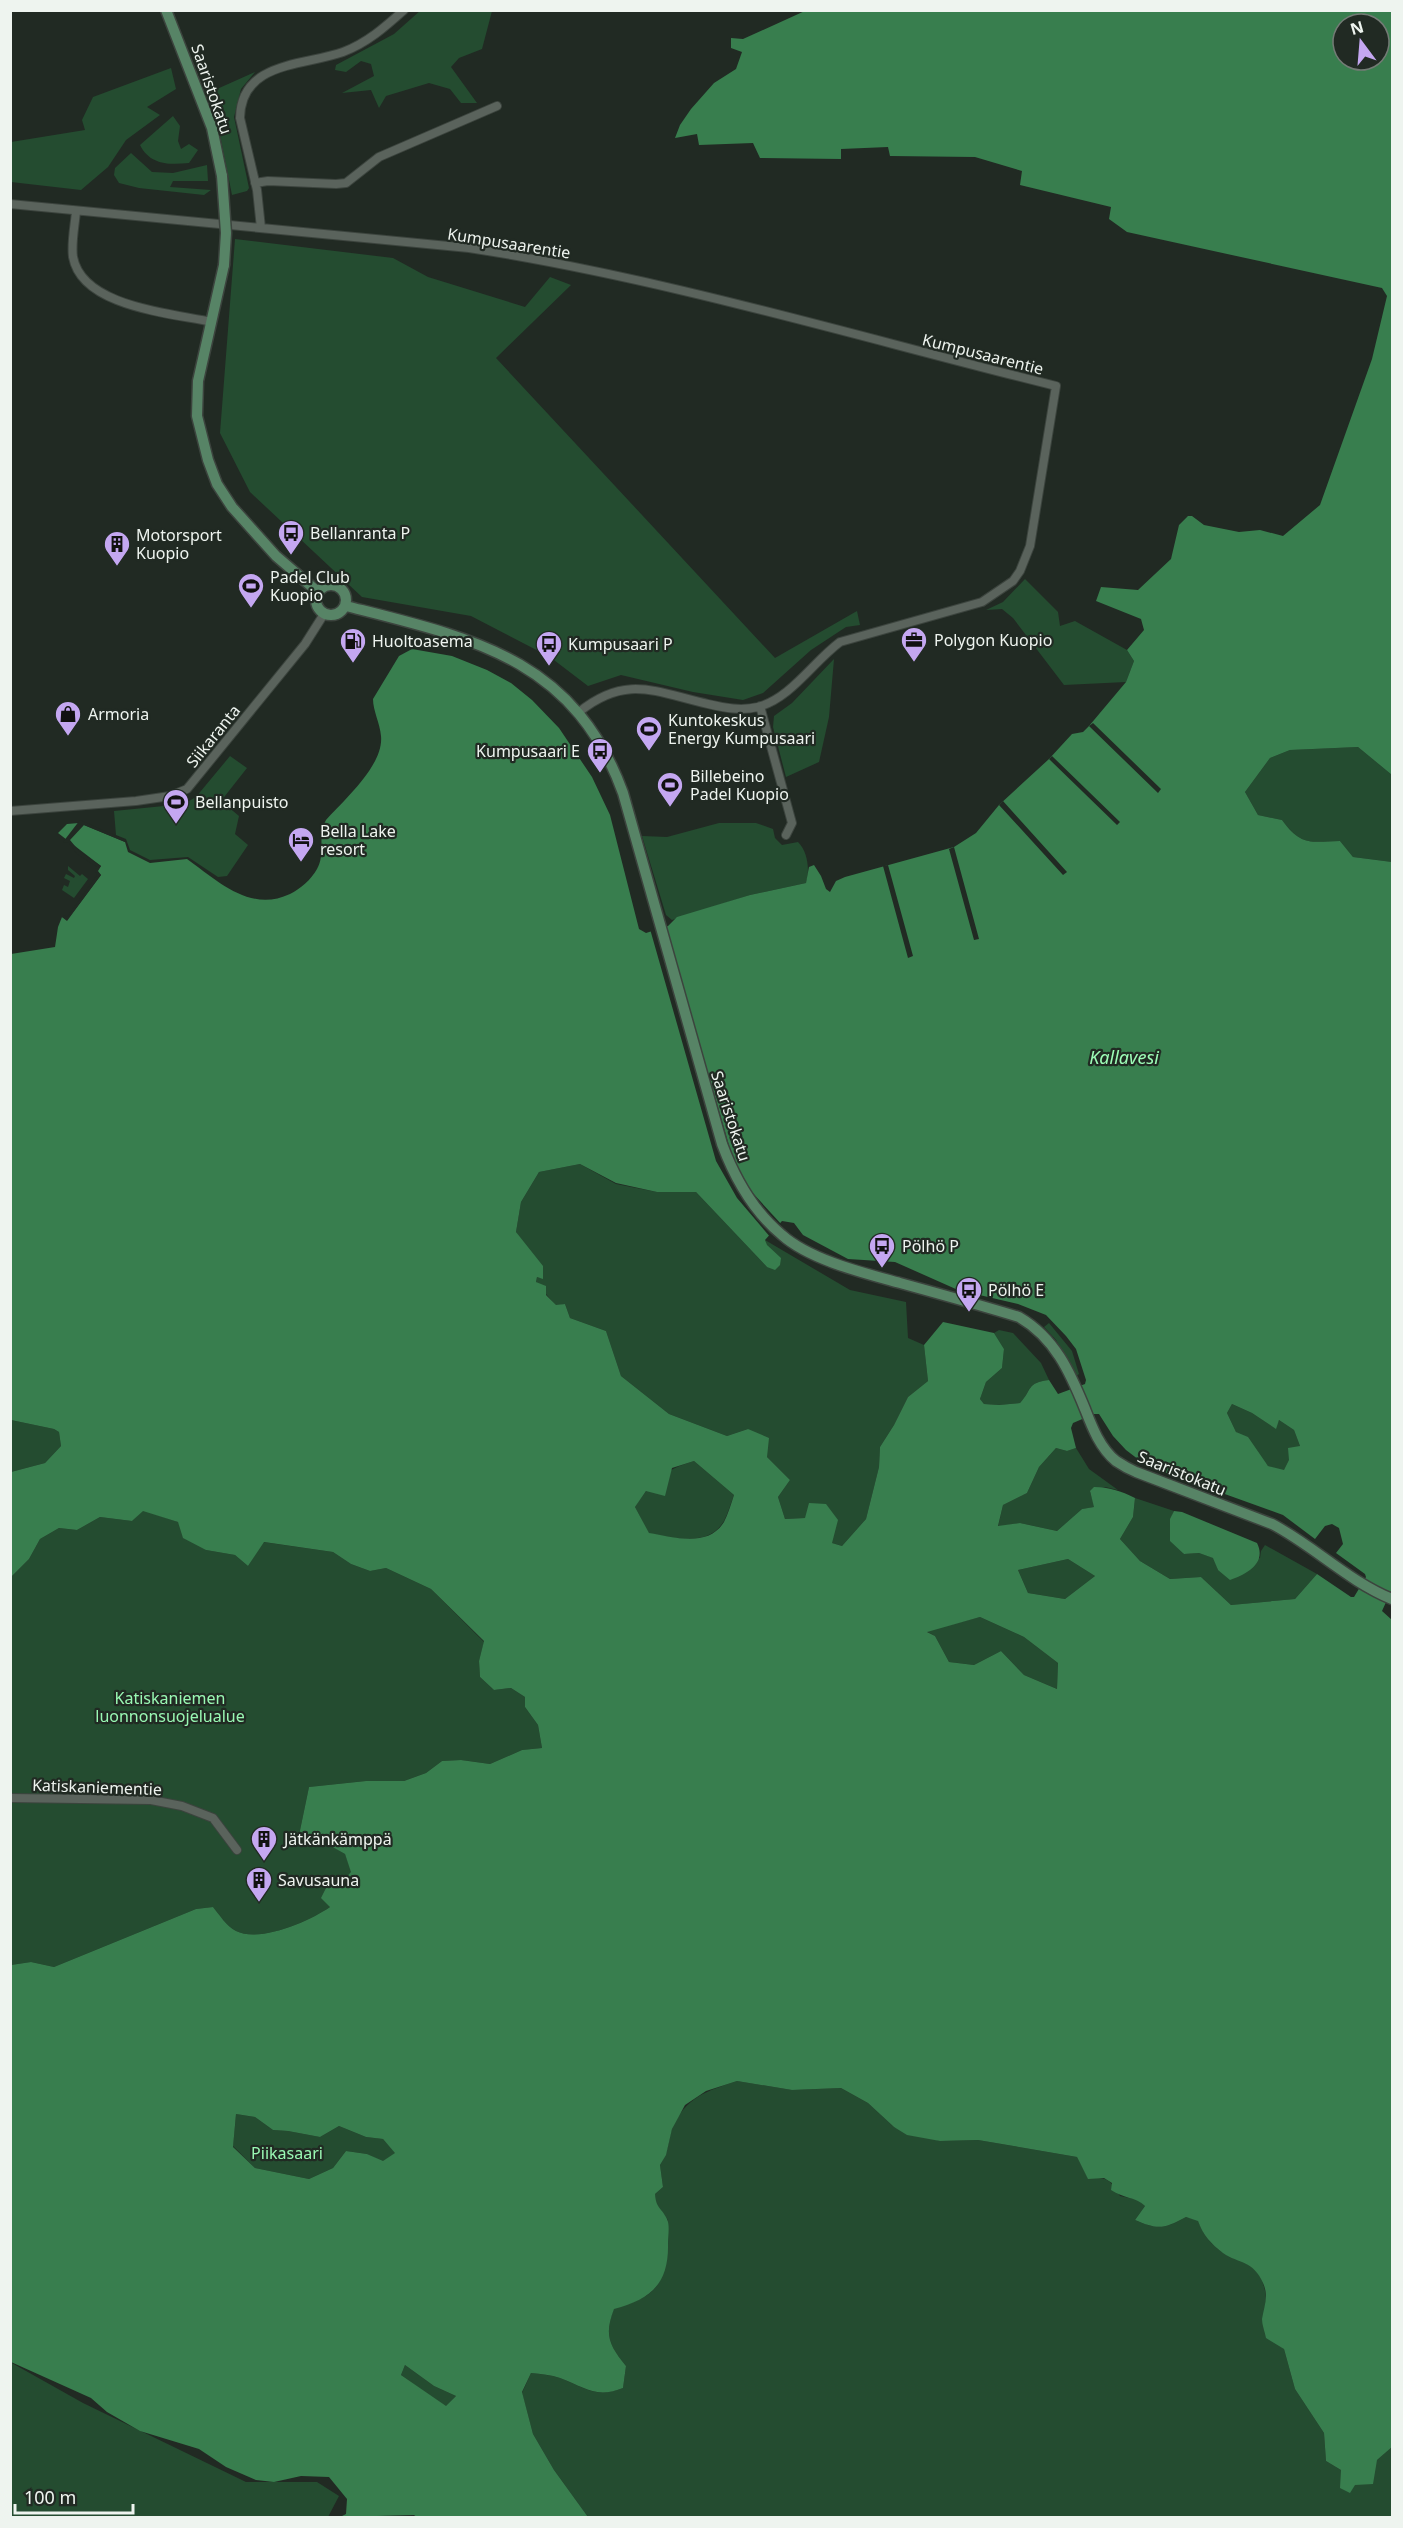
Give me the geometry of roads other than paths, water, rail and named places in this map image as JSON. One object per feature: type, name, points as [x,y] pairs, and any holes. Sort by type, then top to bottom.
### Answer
[{"type":"main road","name":"Saaristokatu","points":[[166,10],[212,128],[222,176],[226,223],[224,266],[198,381],[197,416],[208,460],[217,484],[232,507],[276,556],[318,592]]},
{"type":"main road","points":[[336,585],[344,592],[346,606],[337,614],[324,614],[316,605],[318,592],[325,586],[336,585]]},
{"type":"main road","name":"Saaristokatu","points":[[346,606],[451,633],[517,662],[560,692],[579,712],[615,770],[623,793],[657,919],[730,1168],[759,1212],[783,1237],[822,1258],[865,1274],[1019,1317],[1035,1326],[1052,1343],[1072,1379],[1092,1428],[1115,1461],[1136,1472],[1272,1524],[1354,1579],[1392,1599]]},
{"type":"street","points":[[261,228],[255,183],[240,118],[240,109],[247,91],[257,79],[273,70],[343,52],[375,36],[404,10]]},
{"type":"street","points":[[255,183],[268,181],[346,183],[379,157],[497,106]]},
{"type":"street","points":[[10,204],[76,211],[74,258],[81,275],[92,288],[104,296],[121,302],[212,322]]},
{"type":"street","name":"Kumpusaarentie","points":[[76,211],[469,248],[543,260],[752,308],[1056,386],[1032,537],[1024,562],[1012,581],[982,602],[840,642],[824,654],[782,695],[760,706],[742,710],[724,708],[630,688],[603,695],[579,712]]},
{"type":"street","name":"Siikaranta","points":[[10,811],[136,801],[170,796],[187,789],[305,644],[324,614]]},
{"type":"street","points":[[760,706],[792,823],[786,835]]},
{"type":"street","name":"Katiskaniementie","points":[[10,1798],[151,1800],[182,1806],[213,1818],[237,1850]]},
{"type":"water","name":"Kallavesi","points":[[807,10],[1392,11],[1392,775],[1358,747],[1290,750],[1270,758],[1245,792],[1258,815],[1282,820],[1295,834],[1307,841],[1340,841],[1353,857],[1392,862],[1392,1589],[1382,1611],[1392,1620],[1392,2447],[1377,2460],[1373,2484],[1355,2485],[1350,2493],[1340,2488],[1341,2470],[1326,2461],[1324,2433],[1295,2389],[1284,2349],[1266,2338],[1262,2324],[1266,2301],[1263,2283],[1250,2266],[1229,2257],[1215,2246],[1205,2235],[1198,2221],[1186,2217],[1161,2227],[1143,2223],[1135,2220],[1145,2206],[1111,2190],[1112,2183],[1104,2178],[1088,2179],[1077,2157],[978,2140],[940,2141],[907,2135],[894,2127],[868,2103],[841,2088],[792,2090],[737,2081],[706,2091],[685,2105],[672,2129],[666,2155],[660,2165],[663,2187],[655,2194],[668,2224],[668,2257],[665,2269],[656,2287],[648,2294],[639,2300],[614,2309],[609,2326],[612,2346],[626,2366],[623,2388],[597,2392],[557,2377],[531,2373],[522,2392],[533,2434],[554,2470],[588,2517],[418,2518],[414,2515],[340,2517],[346,2514],[347,2499],[329,2477],[301,2476],[274,2482],[256,2480],[226,2467],[199,2449],[140,2431],[107,2412],[91,2398],[11,2362],[11,1965],[31,1962],[54,1967],[196,1909],[213,1907],[229,1927],[246,1934],[271,1932],[298,1924],[330,1907],[321,1898],[326,1888],[342,1882],[351,1872],[345,1854],[329,1845],[298,1840],[309,1787],[366,1781],[404,1781],[426,1773],[442,1761],[461,1760],[490,1764],[522,1750],[542,1748],[538,1725],[525,1707],[525,1697],[511,1688],[494,1690],[480,1677],[479,1661],[484,1641],[431,1589],[386,1568],[370,1571],[351,1564],[333,1552],[264,1542],[248,1566],[235,1555],[206,1550],[183,1538],[178,1522],[143,1511],[132,1521],[100,1517],[77,1530],[59,1528],[40,1539],[29,1559],[11,1577],[11,1472],[45,1463],[61,1446],[59,1432],[54,1429],[11,1420],[11,954],[55,947],[62,917],[67,920],[101,875],[97,871],[101,866],[58,833],[67,824],[79,823],[125,842],[128,852],[150,863],[187,859],[223,885],[248,897],[261,900],[275,899],[298,890],[315,873],[320,863],[322,832],[326,820],[352,792],[376,759],[381,736],[373,699],[399,656],[412,649],[452,656],[487,670],[511,683],[532,700],[559,728],[592,777],[610,815],[639,929],[646,933],[668,926],[677,917],[750,895],[806,883],[809,867],[814,865],[826,889],[830,892],[836,881],[845,877],[954,847],[976,833],[999,805],[1049,759],[1072,734],[1083,732],[1089,726],[1126,682],[1134,661],[1127,650],[1144,630],[1141,619],[1096,601],[1101,587],[1138,590],[1171,559],[1179,525],[1188,516],[1192,516],[1204,525],[1239,532],[1260,530],[1283,536],[1320,505],[1372,359],[1387,296],[1382,288],[1127,232],[1109,219],[1111,207],[1020,185],[1022,171],[975,157],[890,156],[888,147],[841,149],[841,159],[760,158],[753,143],[699,145],[697,134],[675,138],[680,125],[691,109],[714,83],[736,69],[742,52],[731,48],[731,38],[743,39]],"holes":[[[580,1164],[616,1183],[657,1192],[696,1192],[767,1267],[775,1270],[780,1265],[781,1258],[767,1245],[765,1240],[782,1221],[794,1223],[803,1235],[848,1259],[895,1262],[958,1290],[1018,1304],[1046,1315],[1066,1336],[1076,1349],[1086,1380],[1085,1384],[1058,1394],[1049,1380],[1042,1381],[1033,1385],[1020,1403],[984,1404],[980,1399],[986,1382],[1002,1368],[1004,1349],[994,1333],[943,1322],[924,1345],[928,1381],[908,1397],[880,1447],[879,1467],[866,1519],[842,1546],[832,1543],[838,1520],[826,1504],[809,1503],[805,1518],[785,1519],[778,1497],[790,1480],[767,1457],[769,1438],[748,1429],[727,1436],[669,1414],[621,1376],[606,1331],[570,1318],[565,1304],[556,1305],[546,1295],[546,1286],[536,1282],[537,1277],[543,1279],[543,1266],[516,1232],[521,1202],[539,1172]],[[1232,1404],[1252,1413],[1276,1429],[1279,1420],[1294,1430],[1300,1446],[1288,1448],[1289,1460],[1284,1470],[1268,1466],[1248,1437],[1236,1432],[1227,1413]],[[1099,1414],[1113,1436],[1126,1450],[1147,1466],[1283,1515],[1315,1539],[1325,1526],[1332,1524],[1339,1528],[1343,1544],[1336,1553],[1366,1577],[1354,1597],[1317,1574],[1295,1599],[1231,1605],[1201,1577],[1170,1579],[1140,1561],[1120,1539],[1133,1517],[1135,1498],[1120,1491],[1105,1488],[1094,1487],[1090,1491],[1094,1507],[1082,1509],[1057,1531],[1020,1523],[998,1526],[1003,1505],[1027,1493],[1039,1467],[1056,1448],[1067,1451],[1076,1448],[1071,1428],[1073,1423]],[[694,1461],[734,1495],[724,1522],[717,1530],[709,1535],[690,1539],[649,1533],[635,1507],[646,1491],[665,1496],[672,1468]],[[1068,1559],[1095,1576],[1065,1599],[1028,1593],[1018,1570]],[[980,1617],[1024,1637],[1058,1663],[1057,1689],[1024,1675],[1001,1651],[974,1665],[949,1662],[935,1636],[927,1632]],[[236,2114],[255,2117],[273,2130],[320,2137],[339,2126],[366,2137],[383,2139],[395,2153],[383,2161],[367,2154],[346,2151],[333,2168],[309,2179],[255,2168],[233,2147]],[[405,2365],[434,2386],[456,2396],[446,2406],[401,2375]]]},
{"type":"water","points":[[1174,1511],[1182,1512],[1257,1543],[1259,1556],[1254,1567],[1230,1580],[1218,1570],[1213,1558],[1199,1553],[1184,1554],[1170,1541],[1170,1519]]},
{"type":"place","name":"Bellanranta P","points":[[291,556]]},
{"type":"place","name":"Motorsport Kuopio","points":[[117,567]]},
{"type":"place","name":"Padel Club Kuopio","points":[[251,609]]},
{"type":"place","name":"Polygon Kuopio","points":[[914,663]]},
{"type":"place","name":"Huoltoasema","points":[[353,664]]},
{"type":"place","name":"Kumpusaari P","points":[[549,667]]},
{"type":"place","name":"Armoria","points":[[68,737]]},
{"type":"place","name":"Kuntokeskus Energy Kumpusaari","points":[[649,752]]},
{"type":"place","name":"Kumpusaari E","points":[[600,774]]},
{"type":"place","name":"Billebeino Padel Kuopio","points":[[670,808]]},
{"type":"place","name":"Bellanpuisto","points":[[176,825]]},
{"type":"place","name":"Bella Lake resort","points":[[301,863]]},
{"type":"place","name":"Pölhö P","points":[[882,1269]]},
{"type":"place","name":"Pölhö E","points":[[969,1313]]},
{"type":"place","name":"Jätkänkämppä","points":[[264,1862]]},
{"type":"place","name":"Savusauna","points":[[259,1903]]},
{"type":"park label","name":"Katiskaniemen luonnonsuojelualue","points":[[170,1707]]},
{"type":"park label","name":"Piikasaari","points":[[287,2153]]}]
